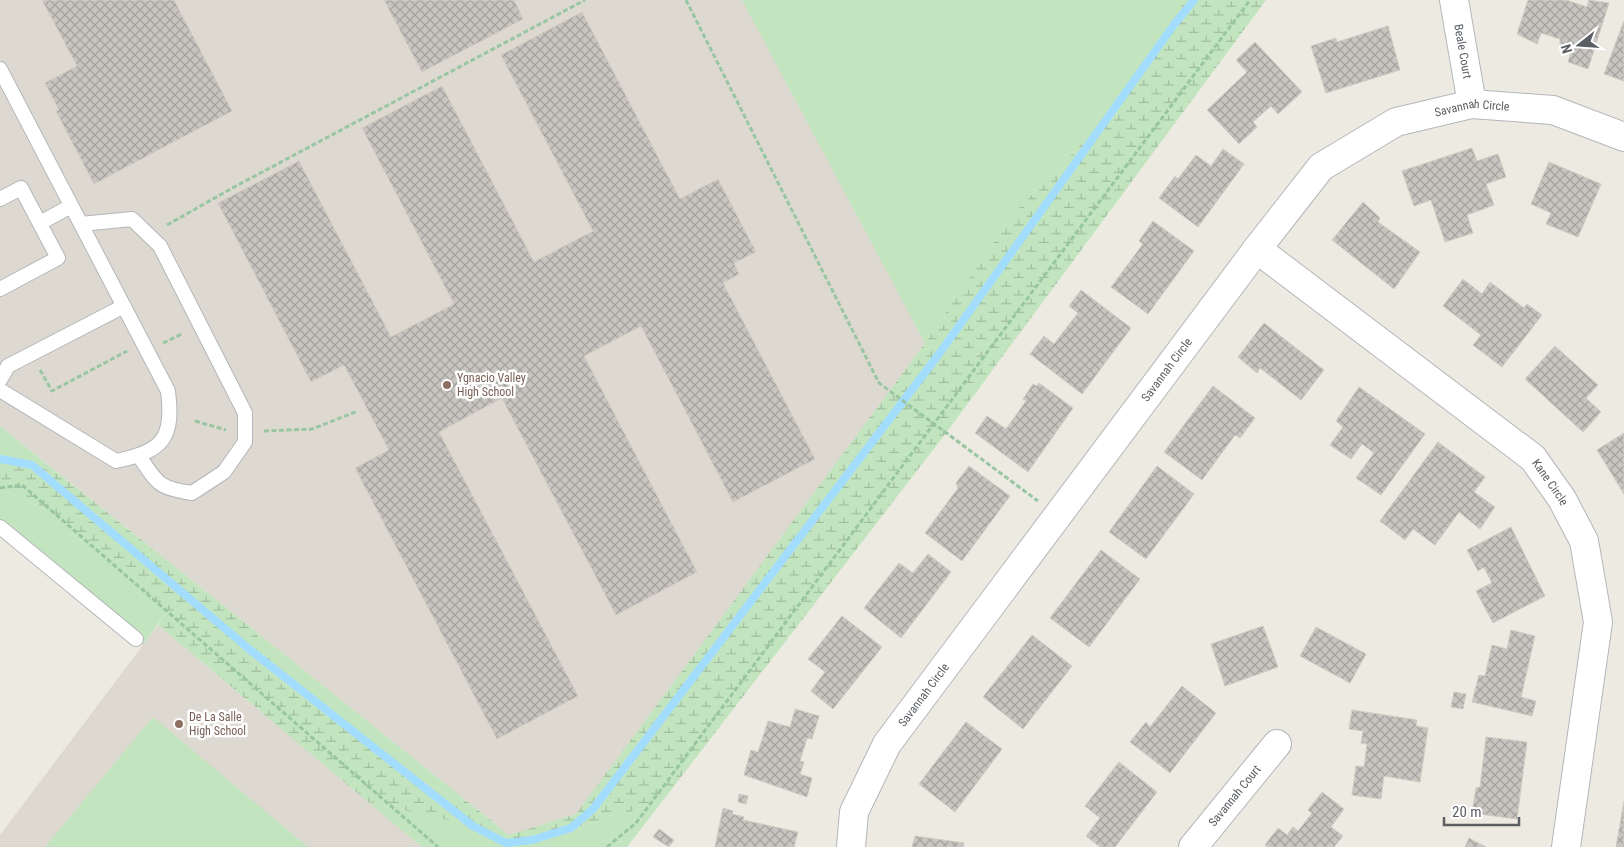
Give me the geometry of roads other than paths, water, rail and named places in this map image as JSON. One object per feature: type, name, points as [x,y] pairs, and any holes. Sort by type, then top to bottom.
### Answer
[{"type":"street","name":"Beale Court","points":[[1454,0],[1472,104]]},
{"type":"street","name":"Savannah Circle","points":[[851,847],[854,812],[887,744],[1257,249],[1321,167],[1396,122],[1472,104],[1553,110],[1624,137]]},
{"type":"street","name":"Kane Circle","points":[[1257,249],[1533,458],[1562,499],[1584,541],[1598,622],[1566,847]]},
{"type":"street","name":"Savannah Court","points":[[1193,847],[1277,744]]},
{"type":"lane","points":[[0,70],[168,391],[171,416],[165,437],[151,450],[139,456],[116,461],[0,390]]},
{"type":"lane","points":[[0,199],[21,188],[58,258],[0,288]]},
{"type":"lane","points":[[40,223],[71,206]]},
{"type":"lane","points":[[81,224],[132,219],[160,246],[245,413],[245,442],[224,472],[192,493],[167,490],[152,476],[139,456]]},
{"type":"lane","points":[[0,380],[8,366],[124,306]]},
{"type":"lane","points":[[0,527],[136,640]]},
{"type":"waterway","points":[[0,459],[32,465],[249,649],[473,826],[506,843],[532,840],[571,828],[593,809],[939,354],[1173,26],[1194,0]]},
{"type":"place","name":"Ygnacio Valley High School","points":[[447,385]]},
{"type":"place","name":"De La Salle High School","points":[[179,724]]}]
